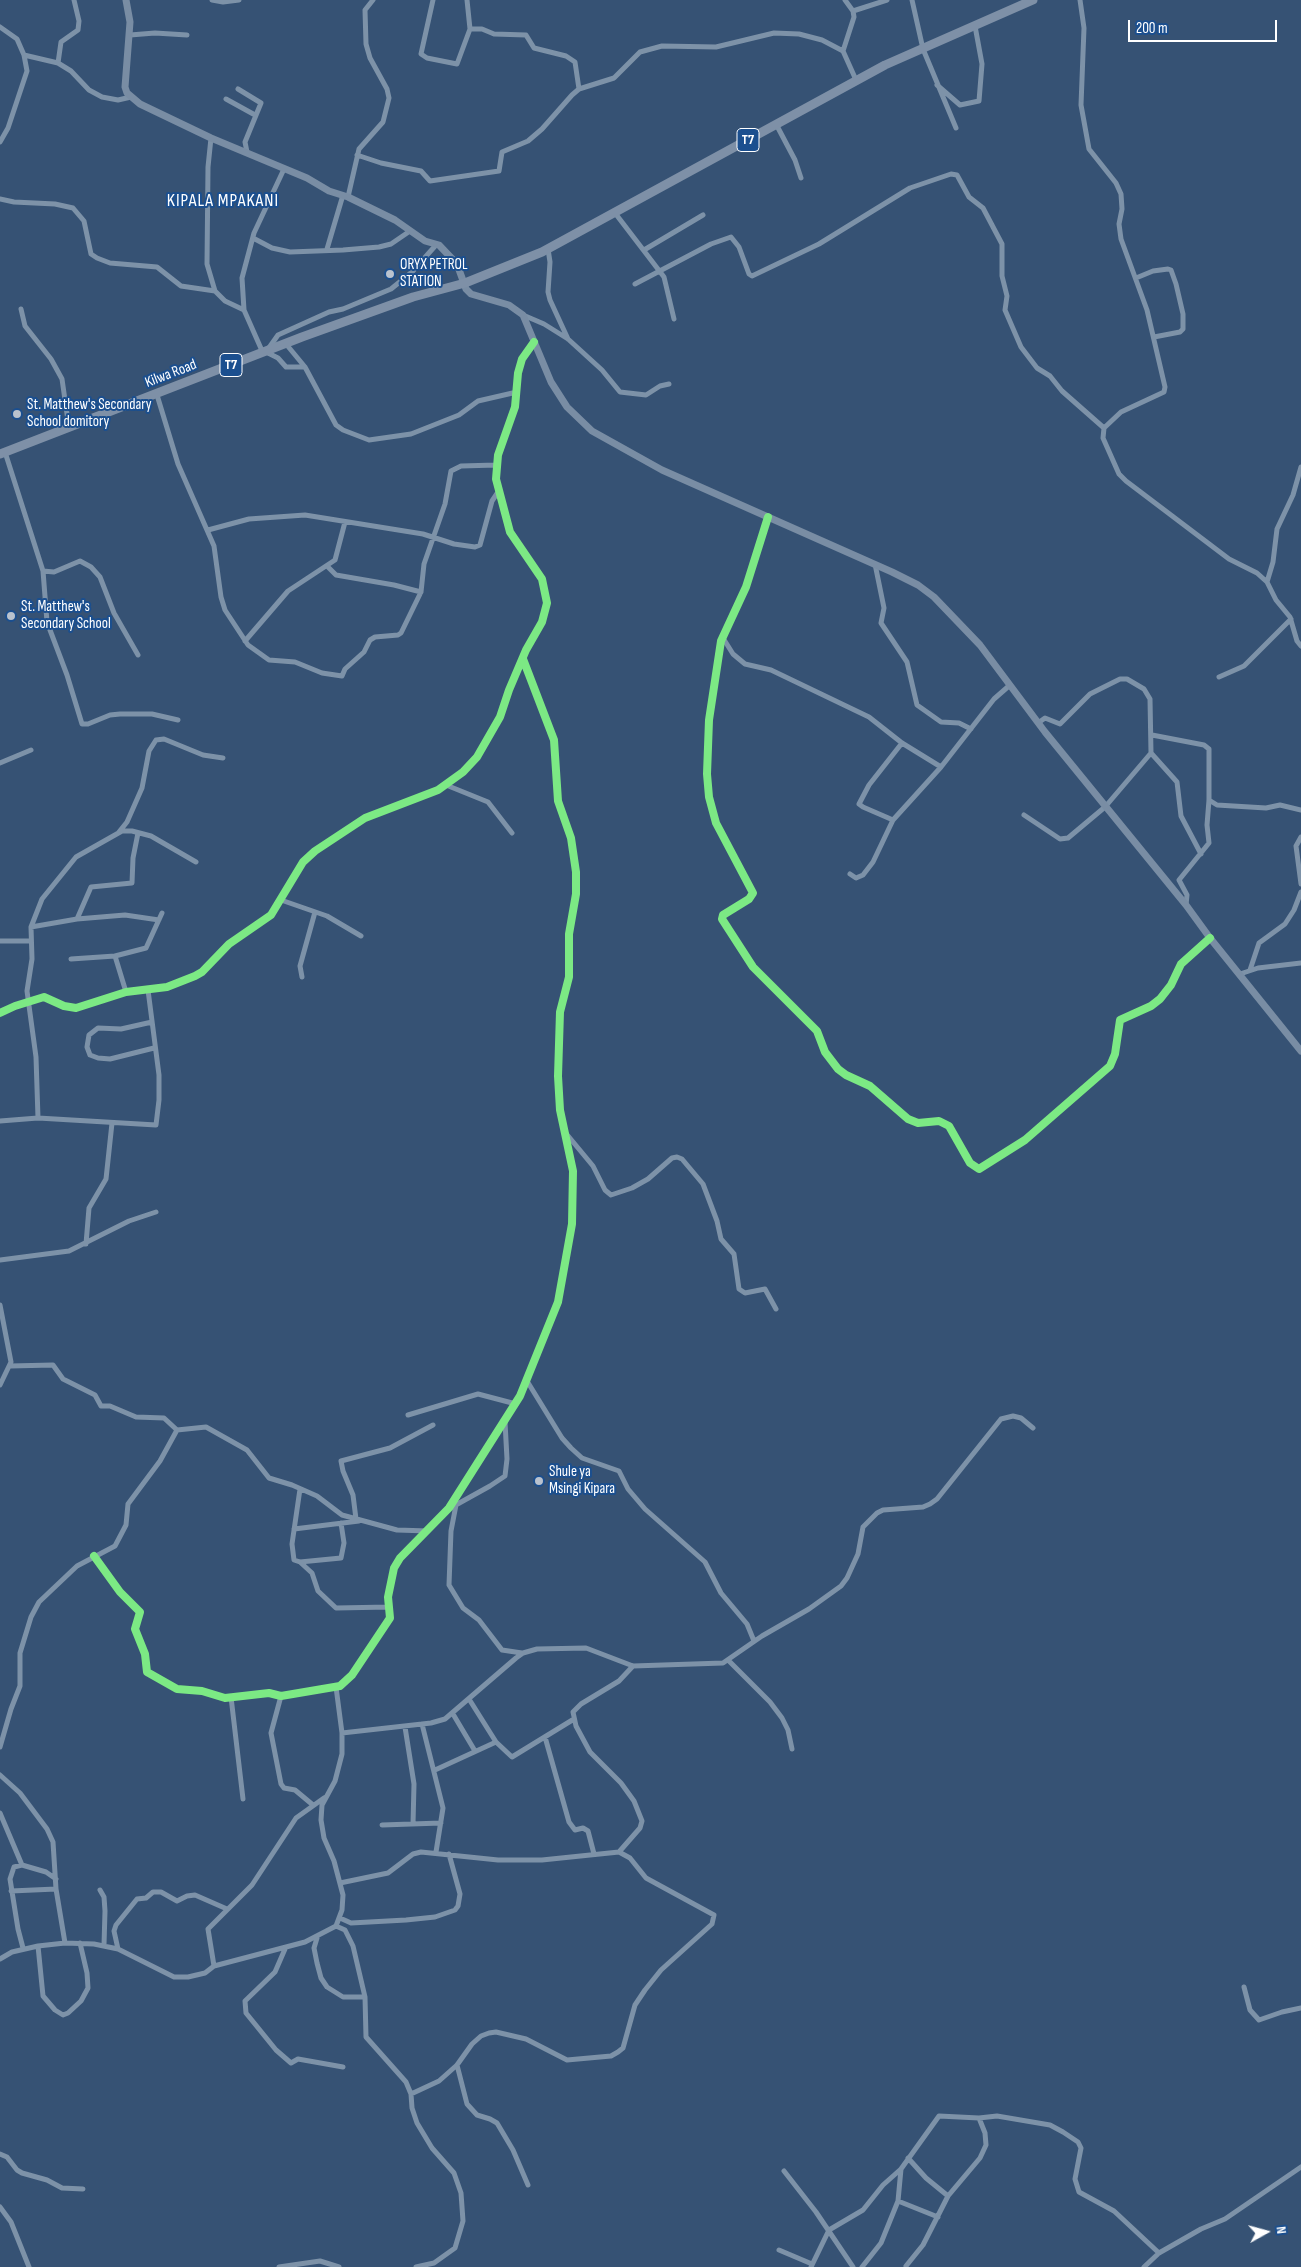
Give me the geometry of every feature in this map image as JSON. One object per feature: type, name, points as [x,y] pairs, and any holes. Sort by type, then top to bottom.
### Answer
[{"type":"highway","name":"T7","points":[[465,283],[548,249],[856,80],[1033,0]]},
{"type":"highway","name":"Kilwa Road","points":[[2,453],[413,297],[465,283]]},
{"type":"main road","points":[[126,0],[130,22],[126,87],[131,97],[151,111],[307,178],[329,191],[346,196],[395,220],[425,241],[436,245],[451,256],[465,283],[466,290],[472,294],[509,304],[523,315],[551,382],[567,407],[582,422],[628,453],[662,470],[874,564],[918,585],[934,597],[980,645],[1038,723],[1186,905],[1210,938],[1301,1051]]},
{"type":"street","points":[[58,63],[61,42],[78,30],[79,21],[74,0]]},
{"type":"street","points":[[212,0],[223,2],[239,0]]},
{"type":"street","points":[[327,249],[346,196],[357,155],[365,141],[376,133],[383,122],[389,98],[387,89],[370,58],[366,44],[365,10],[373,0]]},
{"type":"street","points":[[432,0],[420,54],[427,58],[457,64],[470,29],[467,0]]},
{"type":"street","points":[[843,51],[854,17],[853,11],[845,0]]},
{"type":"street","points":[[853,11],[888,0]]},
{"type":"street","points":[[912,0],[923,49],[956,128]]},
{"type":"street","points":[[1080,0],[1084,28],[1081,105],[1089,149],[1116,183],[1121,194],[1120,230],[1154,337],[1165,390],[1124,410],[1104,428],[1102,436],[1119,474],[1126,481],[1229,559],[1258,573],[1291,619],[1297,641],[1301,646]]},
{"type":"street","points":[[937,85],[960,105],[979,101],[982,64],[975,26]]},
{"type":"street","points":[[0,27],[14,35],[24,55],[26,79],[8,128],[0,142]]},
{"type":"street","points":[[470,29],[482,29],[494,34],[526,36],[534,48],[566,56],[575,62],[579,89]]},
{"type":"street","points":[[130,35],[155,32],[187,35]]},
{"type":"street","points":[[357,155],[381,163],[421,171],[430,181],[499,171],[502,152],[528,141],[542,129],[579,89],[614,78],[640,52],[662,46],[716,47],[785,32],[822,40],[843,51],[856,80]]},
{"type":"street","points":[[24,55],[58,63],[95,94],[118,100],[131,97]]},
{"type":"street","points":[[238,89],[260,102],[261,105],[255,115],[246,142],[247,152]]},
{"type":"street","points":[[226,99],[255,115]]},
{"type":"street","points":[[776,124],[795,160],[801,178]]},
{"type":"street","points":[[211,138],[206,258],[215,291],[225,300],[244,310]]},
{"type":"street","points":[[284,169],[252,238],[242,278],[244,310],[265,352],[278,358],[286,367],[305,368]]},
{"type":"street","points":[[635,284],[711,244],[731,237],[739,247],[749,274],[752,276],[819,244],[910,188],[951,174],[957,175],[969,197],[982,208],[1002,244],[1002,276],[1007,296],[1005,310],[1021,347],[1037,368],[1050,376],[1062,391],[1104,428]]},
{"type":"street","points":[[0,199],[14,202],[55,204],[73,208],[84,221],[91,254],[97,258],[110,264],[157,267],[181,286],[215,291]]},
{"type":"street","points":[[615,213],[659,270],[667,285],[674,319]]},
{"type":"street","points":[[644,250],[703,215]]},
{"type":"street","points":[[252,238],[272,248],[290,252],[379,248],[391,244],[410,231]]},
{"type":"street","points":[[265,352],[283,331],[391,289],[412,272],[436,245]]},
{"type":"street","points":[[548,249],[550,262],[548,292],[554,311],[568,339]]},
{"type":"street","points":[[1136,278],[1153,271],[1168,269],[1176,284],[1183,314],[1183,329],[1180,332],[1154,337]]},
{"type":"street","points":[[21,310],[25,326],[51,358],[60,373],[65,390],[69,429]]},
{"type":"street","points":[[523,315],[544,324],[568,339],[602,370],[620,392],[646,395],[660,386],[668,384]]},
{"type":"street","points":[[0,1013],[27,1002],[47,997],[64,1006],[76,1008],[126,992],[148,990],[182,982],[202,972],[229,944],[266,919],[281,900],[303,862],[315,851],[365,818],[446,785],[469,766],[495,728],[523,659],[546,611],[546,590],[536,569],[518,546],[510,532],[498,492],[496,465],[514,415],[518,373],[522,359],[534,342]]},
{"type":"street","points":[[286,344],[305,368],[336,425],[343,430],[374,440],[411,434],[459,415],[478,401],[517,392]]},
{"type":"street","points":[[156,395],[178,464],[214,546],[221,597],[225,610],[245,641],[274,662],[295,662],[322,673],[340,677],[348,666],[361,656],[370,640],[375,637],[398,636],[401,633],[421,592],[424,564],[445,504],[451,471],[461,466],[496,465]]},
{"type":"street","points":[[2,453],[43,571],[46,617],[82,724],[110,715],[126,714],[152,714],[178,720]]},
{"type":"street","points":[[1266,582],[1273,562],[1276,529],[1298,486],[1301,467]]},
{"type":"street","points":[[208,530],[266,516],[305,515],[423,534],[454,544],[475,547],[480,545],[492,501],[498,492]]},
{"type":"street","points":[[768,517],[746,587],[723,638],[709,720],[707,774],[709,797],[716,823],[753,893],[749,899],[723,915],[722,919],[753,966],[817,1031],[825,1052],[838,1069],[846,1075],[870,1086],[908,1119],[918,1123],[938,1121],[949,1126],[970,1163],[977,1168],[1025,1140],[1110,1066],[1115,1054],[1120,1020],[1151,1006],[1160,999],[1171,985],[1182,964],[1210,938]]},
{"type":"street","points":[[245,641],[288,591],[327,566],[337,556],[345,522]]},
{"type":"street","points":[[43,571],[54,572],[80,561],[91,567],[100,577],[114,613],[138,656]]},
{"type":"street","points":[[874,564],[884,608],[881,623],[907,662],[915,688],[917,705],[941,722],[959,723],[971,729]]},
{"type":"street","points":[[327,566],[336,575],[394,585],[421,592]]},
{"type":"street","points":[[1219,677],[1244,666],[1291,619]]},
{"type":"street","points":[[723,638],[733,654],[745,664],[771,670],[868,717],[902,743],[941,767]]},
{"type":"street","points":[[94,1556],[120,1592],[140,1612],[135,1629],[145,1654],[148,1673],[178,1689],[231,1697],[269,1693],[281,1696],[343,1685],[390,1619],[388,1590],[394,1568],[400,1558],[449,1508],[516,1404],[527,1381],[561,1291],[572,1224],[573,1171],[564,1130],[558,1076],[560,1012],[569,978],[568,944],[576,894],[575,856],[558,801],[554,740],[523,659]]},
{"type":"street","points":[[1024,815],[1063,840],[1068,838],[1105,807],[1151,754],[1152,735],[1147,694],[1124,678],[1106,684],[1090,694],[1060,724],[1045,718],[1038,723]]},
{"type":"street","points":[[850,874],[856,878],[863,875],[873,862],[893,820],[941,767],[994,699],[1010,685]]},
{"type":"street","points":[[1152,735],[1207,747],[1209,843],[1179,880],[1187,895],[1186,905]]},
{"type":"street","points":[[38,1118],[36,1056],[27,1002],[32,927],[42,898],[68,864],[83,852],[118,832],[128,822],[142,788],[149,751],[156,740],[164,739],[203,755],[223,758]]},
{"type":"street","points":[[893,820],[863,808],[860,804],[870,785],[902,743]]},
{"type":"street","points":[[0,763],[31,750]]},
{"type":"street","points":[[1151,754],[1177,782],[1181,816],[1200,854]]},
{"type":"street","points":[[446,785],[488,802],[512,833]]},
{"type":"street","points":[[1209,800],[1217,805],[1266,808],[1280,805],[1301,810]]},
{"type":"street","points":[[118,832],[129,830],[164,842],[196,862]]},
{"type":"street","points":[[77,919],[91,887],[112,883],[132,883],[133,858],[138,833]]},
{"type":"street","points":[[1301,837],[1296,846],[1301,884]]},
{"type":"street","points":[[1250,970],[1259,943],[1285,924],[1294,910],[1301,892]]},
{"type":"street","points":[[281,900],[339,922],[361,936]]},
{"type":"street","points":[[302,977],[300,966],[315,912]]},
{"type":"street","points":[[71,958],[115,956],[144,950],[162,913]]},
{"type":"street","points":[[32,927],[77,919],[125,915],[158,920]]},
{"type":"street","points":[[0,941],[31,941]]},
{"type":"street","points":[[115,956],[126,992]]},
{"type":"street","points":[[1240,974],[1250,970],[1301,963]]},
{"type":"street","points":[[0,1121],[38,1118],[156,1125],[159,1075],[148,990]]},
{"type":"street","points":[[152,1022],[121,1030],[98,1028],[89,1035],[87,1047],[90,1055],[110,1059],[154,1048]]},
{"type":"street","points":[[86,1244],[89,1208],[106,1179],[112,1123]]},
{"type":"street","points":[[564,1130],[593,1166],[605,1190],[611,1195],[640,1184],[672,1158],[677,1156],[682,1159],[703,1184],[718,1221],[721,1239],[734,1254],[739,1289],[745,1293],[765,1289],[776,1309]]},
{"type":"street","points":[[0,1260],[69,1251],[129,1221],[156,1212]]},
{"type":"street","points":[[0,1305],[11,1356],[10,1366],[0,1385]]},
{"type":"street","points":[[10,1366],[53,1365],[63,1379],[95,1395],[101,1406],[111,1407],[136,1418],[164,1418],[177,1430]]},
{"type":"street","points":[[527,1381],[562,1438],[577,1454],[619,1472],[628,1489],[645,1509],[705,1562],[721,1593],[747,1624],[754,1641]]},
{"type":"street","points":[[408,1415],[478,1394],[516,1404]]},
{"type":"street","points":[[456,1505],[451,1531],[449,1585],[463,1608],[479,1620],[502,1650],[523,1653],[559,1647],[586,1648],[632,1666],[683,1663],[716,1665],[729,1661],[754,1641],[787,1623],[840,1586],[847,1578],[858,1554],[862,1527],[883,1510],[923,1508],[938,1499],[1001,1420],[1013,1416],[1021,1418],[1033,1428]]},
{"type":"street","points":[[449,1508],[505,1476],[507,1459],[504,1422]]},
{"type":"street","points":[[177,1430],[200,1426],[217,1432],[247,1450],[269,1478],[322,1498],[342,1515],[406,1532],[428,1530]]},
{"type":"street","points":[[358,1520],[353,1495],[341,1461],[390,1448],[433,1426]]},
{"type":"street","points":[[0,1747],[10,1709],[20,1686],[20,1653],[34,1612],[42,1598],[68,1574],[94,1556],[117,1544],[126,1525],[128,1504],[160,1461],[177,1430]]},
{"type":"street","points":[[300,1489],[292,1557],[295,1561],[341,1558],[344,1543],[342,1523]]},
{"type":"street","points":[[294,1529],[358,1520]]},
{"type":"street","points":[[300,1562],[312,1573],[318,1591],[336,1608],[389,1607]]},
{"type":"street","points":[[342,1733],[436,1722],[453,1714],[523,1653]]},
{"type":"street","points":[[729,1661],[770,1702],[782,1718],[788,1730],[792,1748]]},
{"type":"street","points":[[619,1852],[642,1825],[642,1821],[634,1801],[621,1783],[590,1752],[574,1719],[575,1709],[619,1680],[632,1666]]},
{"type":"street","points":[[0,1959],[24,1948],[65,1942],[80,1942],[104,1945],[118,1950],[179,1978],[200,1975],[214,1966],[317,1938],[336,1926],[340,1918],[343,1902],[340,1884],[322,1830],[321,1813],[325,1798],[335,1781],[340,1767],[342,1733],[336,1687]]},
{"type":"street","points":[[281,1696],[271,1733],[281,1784],[284,1788],[295,1790],[313,1805]]},
{"type":"street","points":[[231,1697],[243,1799]]},
{"type":"street","points":[[470,1699],[496,1742],[512,1757],[520,1750],[545,1738],[574,1719]]},
{"type":"street","points":[[453,1714],[476,1751]]},
{"type":"street","points":[[422,1724],[443,1808],[436,1852]]},
{"type":"street","points":[[405,1727],[414,1784],[413,1824]]},
{"type":"street","points":[[545,1738],[569,1822],[575,1830],[583,1828],[588,1831],[594,1854]]},
{"type":"street","points":[[435,1770],[496,1742]]},
{"type":"street","points":[[0,1775],[20,1793],[47,1829],[54,1846],[56,1889],[65,1942]]},
{"type":"street","points":[[214,1966],[208,1929],[252,1885],[296,1818],[325,1798]]},
{"type":"street","points":[[0,1814],[22,1865]]},
{"type":"street","points":[[382,1825],[441,1822]]},
{"type":"street","points":[[340,1884],[388,1873],[413,1854],[436,1852],[498,1860],[542,1860],[619,1852],[630,1858],[646,1878],[710,1912],[714,1919],[706,1930],[661,1970],[645,1990],[635,2006],[623,2048],[611,2056],[567,2060],[526,2039],[496,2032],[481,2036],[472,2044],[457,2065],[439,2081],[411,2094]]},
{"type":"street","points":[[340,1918],[351,1924],[435,1917],[455,1910],[458,1906],[460,1894],[449,1854]]},
{"type":"street","points":[[24,1948],[11,1891],[10,1875],[14,1868],[22,1865],[46,1872],[56,1879]]},
{"type":"street","points":[[11,1891],[56,1889]]},
{"type":"street","points":[[100,1890],[104,1897],[104,1945]]},
{"type":"street","points":[[118,1950],[114,1931],[116,1925],[137,1899],[146,1898],[154,1892],[161,1892],[177,1901],[187,1896],[195,1895],[227,1909]]},
{"type":"street","points":[[336,1926],[346,1930],[353,1946],[365,1996],[366,2037],[402,2076],[411,2094],[412,2108],[421,2130],[432,2148],[457,2179],[463,2220],[455,2248],[434,2263],[416,2267]]},
{"type":"street","points":[[317,1938],[314,1948],[317,1963],[327,1987],[343,1997],[365,1996]]},
{"type":"street","points":[[38,1946],[43,1996],[55,2010],[63,2015],[81,2001],[88,1988],[87,1973],[80,1942]]},
{"type":"street","points":[[285,1948],[275,1972],[245,2001],[246,2013],[276,2050],[291,2063],[298,2059],[343,2067]]},
{"type":"street","points":[[1244,1987],[1250,2010],[1259,2020],[1301,2008]]},
{"type":"street","points":[[457,2065],[467,2104],[477,2115],[490,2118],[497,2123],[513,2150],[528,2185]]},
{"type":"street","points":[[779,2250],[812,2265],[829,2230],[863,2210],[884,2185],[901,2169],[939,2116],[980,2118],[997,2116],[1050,2125],[1078,2142],[1081,2148],[1081,2158],[1075,2179],[1079,2192],[1114,2211],[1159,2253]]},
{"type":"street","points":[[906,2266],[923,2246],[948,2196],[980,2158],[986,2146],[985,2133],[980,2118]]},
{"type":"street","points":[[0,2154],[7,2157],[17,2170],[22,2173],[47,2180],[62,2188],[83,2189]]},
{"type":"street","points":[[908,2158],[926,2178],[948,2196]]},
{"type":"street","points":[[1144,2267],[1159,2253],[1201,2229],[1224,2219],[1301,2167]]},
{"type":"street","points":[[862,2267],[881,2243],[898,2201],[901,2169]]},
{"type":"street","points":[[784,2171],[829,2230],[853,2267]]},
{"type":"street","points":[[898,2201],[938,2217]]},
{"type":"street","points":[[0,2207],[2,2214],[15,2230],[29,2267]]},
{"type":"street","points":[[279,2267],[320,2260],[339,2267]]},
{"type":"cycle path","points":[[0,1013],[44,997],[64,1006],[76,1008],[126,992],[167,987],[195,976],[202,972],[229,944],[271,915],[303,862],[315,851],[365,818],[438,790],[463,772],[477,757],[500,717],[526,650],[542,622],[547,603],[542,579],[510,532],[496,479],[498,455],[515,407],[518,373],[522,359],[534,342]]},
{"type":"cycle path","points":[[768,517],[746,587],[721,641],[709,720],[707,774],[709,797],[716,823],[753,893],[749,899],[723,915],[722,919],[753,967],[817,1031],[825,1052],[838,1069],[846,1075],[870,1086],[908,1119],[918,1123],[939,1121],[949,1126],[970,1163],[979,1169],[1025,1140],[1110,1066],[1115,1054],[1120,1020],[1151,1006],[1160,999],[1171,985],[1181,964],[1210,938]]},
{"type":"cycle path","points":[[94,1556],[120,1592],[140,1612],[135,1629],[145,1654],[147,1672],[177,1689],[202,1691],[225,1698],[269,1693],[281,1696],[340,1686],[352,1675],[390,1618],[388,1597],[394,1568],[400,1558],[449,1508],[520,1396],[558,1302],[572,1224],[573,1171],[560,1110],[558,1076],[560,1012],[569,977],[569,934],[576,894],[576,872],[571,838],[558,801],[554,740],[523,659]]},
{"type":"place","name":"ORYX PETROL STATION","points":[[390,274]]},
{"type":"place","name":"St. Matthew's Secondary School domitory","points":[[17,414]]},
{"type":"place","name":"St. Matthew's Secondary School","points":[[11,616]]},
{"type":"place","name":"Shule ya Msingi Kipara","points":[[539,1481]]},
{"type":"district","name":"KIPALA MPAKANI","points":[[223,201]]}]
